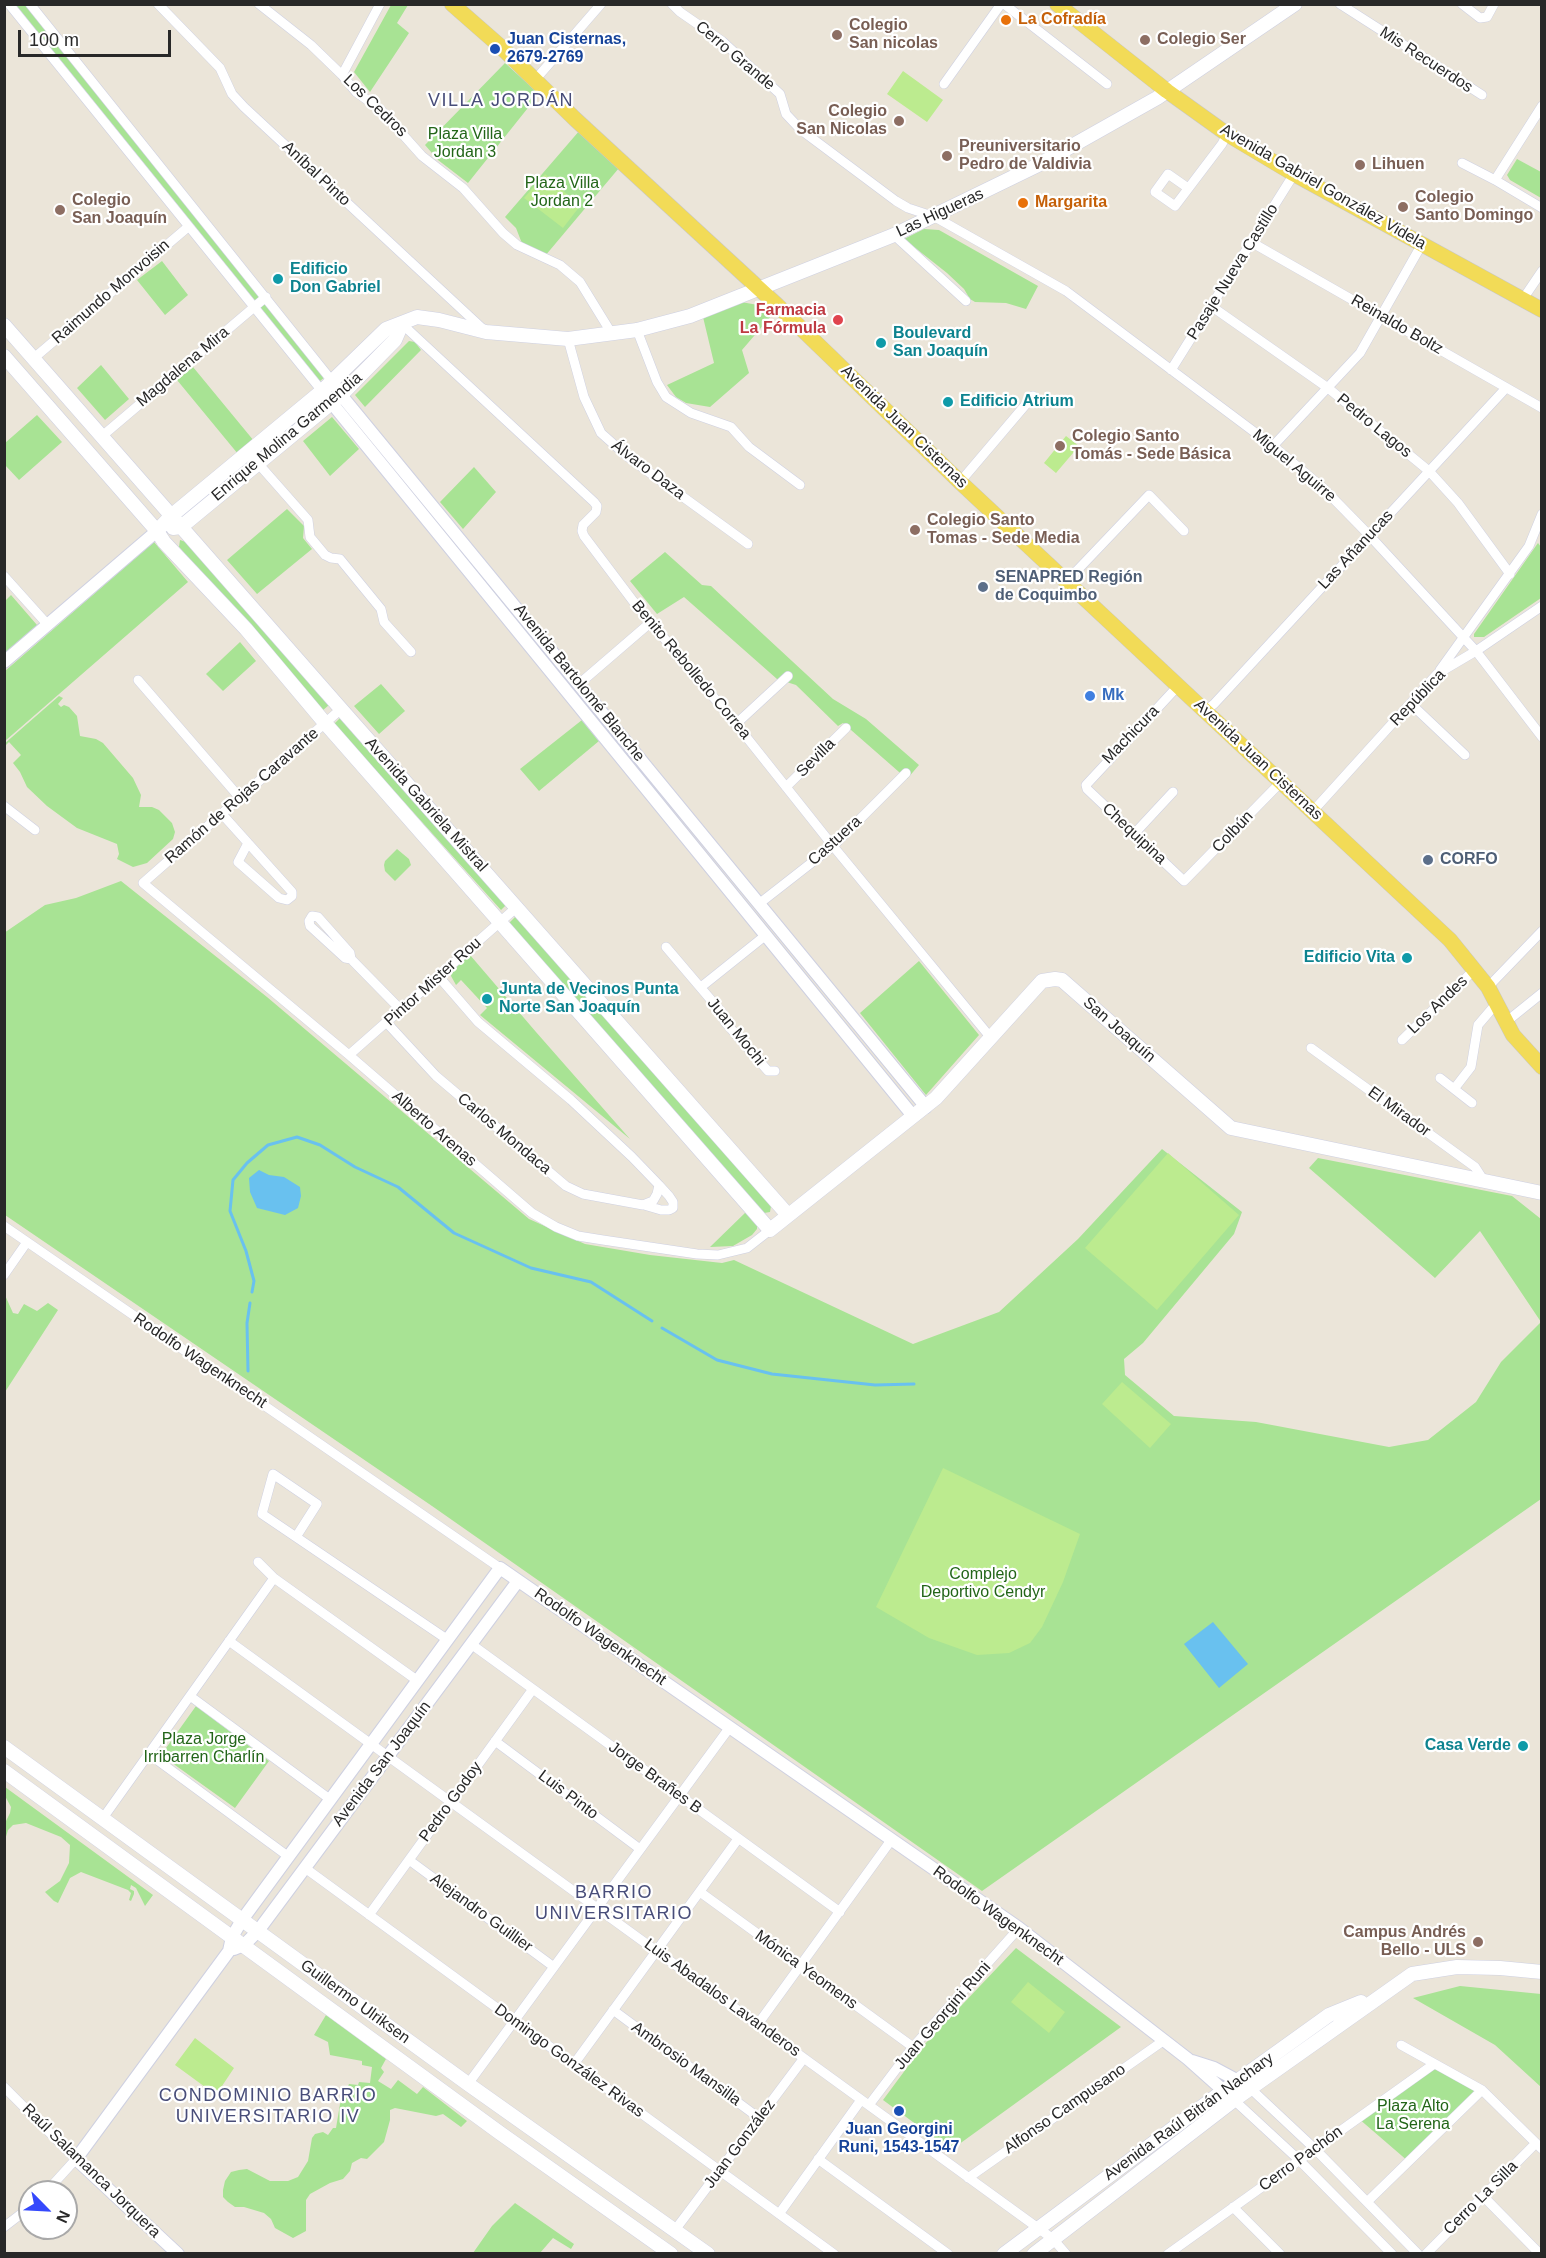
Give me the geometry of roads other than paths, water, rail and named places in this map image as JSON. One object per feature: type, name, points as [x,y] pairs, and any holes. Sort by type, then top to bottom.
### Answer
[{"type":"main road","name":"Avenida Gabriel González Videla","points":[[1057,4],[1167,91],[1227,134],[1294,174],[1542,310]]},
{"type":"main road","name":"Las Higueras","points":[[760,290],[894,235],[1038,165],[1167,91],[1295,4]]},
{"type":"main road","name":"Avenida Juan Cisternas","points":[[459,7],[960,482],[1450,940],[1488,987],[1513,1035],[1542,1067]]},
{"type":"main road","name":"Enrique Molina Garmendia","points":[[157,531],[171,516],[322,391],[386,329],[402,324],[411,318],[440,320],[486,332],[568,339],[637,330],[690,316],[760,290]]},
{"type":"main road","name":"Enrique Molina Garmendia","points":[[157,531],[181,527],[336,399],[396,340],[402,324]]},
{"type":"main road","name":"Avenida Gabriela Mistral","points":[[4,325],[788,1215]]},
{"type":"main road","name":"Avenida Gabriela Mistral","points":[[4,356],[157,531],[164,542],[246,629],[325,723],[770,1230]]},
{"type":"main road","name":"San Joaquín","points":[[770,1230],[926,1107],[1042,981],[1054,979],[1062,980],[1231,1128],[1542,1193]]},
{"type":"main road","name":"Guillermo Ulriksen","points":[[4,1747],[468,2084],[708,2253]]},
{"type":"main road","name":"Guillermo Ulriksen","points":[[4,1771],[190,1906],[230,1944],[244,1945],[501,2133],[671,2253]]},
{"type":"main road","points":[[190,1906],[201,1907],[214,1899]]},
{"type":"main road","points":[[279,1971],[284,1963],[297,1960]]},
{"type":"main road","name":"Avenida Raúl Bitrán Nachary","points":[[1034,2253],[1234,2100],[1382,1993],[1412,1974],[1436,1969],[1500,1968],[1542,1972]]},
{"type":"main road","name":"Avenida Raúl Bitrán Nachary","points":[[1004,2253],[1329,2015],[1382,1993]]},
{"type":"street","name":"Avenida Bartolomé Blanche","points":[[9,4],[322,391],[336,399],[437,509],[926,1107]]},
{"type":"street","name":"Avenida Bartolomé Blanche","points":[[30,4],[332,381],[336,399],[426,518],[913,1116]]},
{"type":"street","name":"Aníbal Pinto","points":[[158,4],[220,68],[232,94],[244,108],[486,332]]},
{"type":"street","name":"Los Cedros","points":[[259,4],[311,45],[356,92],[380,108],[431,165],[463,188],[502,233],[517,245],[560,265],[579,282],[612,334]]},
{"type":"street","points":[[342,75],[380,4]]},
{"type":"street","points":[[534,80],[602,4]]},
{"type":"street","name":"Cerro Grande","points":[[672,4],[722,41],[780,93],[786,114],[801,130],[896,201],[908,208],[935,216]]},
{"type":"street","points":[[944,84],[1003,4],[1107,84]]},
{"type":"street","name":"Mis Recuerdos","points":[[1340,4],[1482,95]]},
{"type":"street","points":[[1462,4],[1480,18],[1487,16],[1494,4]]},
{"type":"street","points":[[1495,180],[1542,106]]},
{"type":"street","points":[[1188,189],[1227,134]]},
{"type":"street","points":[[1462,163],[1542,208]]},
{"type":"street","name":"Pasaje Nueva Castillo","points":[[1171,369],[1294,174]]},
{"type":"street","name":"Miguel Aguirre","points":[[935,216],[1065,291],[1273,446],[1323,488],[1476,651],[1542,737]]},
{"type":"street","name":"Raimundo Monvoisin","points":[[34,358],[188,226]]},
{"type":"street","points":[[894,235],[966,301]]},
{"type":"street","name":"Reinaldo Boltz","points":[[1251,242],[1542,408]]},
{"type":"street","points":[[1273,446],[1360,353],[1422,244]]},
{"type":"street","points":[[223,269],[234,259]]},
{"type":"street","points":[[1523,299],[1542,271]]},
{"type":"street","name":"Magdalena Mira","points":[[101,437],[266,297]]},
{"type":"street","name":"Pedro Lagos","points":[[1211,306],[1328,388],[1429,471],[1458,503],[1510,574]]},
{"type":"street","name":"Benito Rebolledo Correa","points":[[402,324],[594,502],[597,506],[596,512],[583,525],[584,536],[651,622],[991,1038]]},
{"type":"street","points":[[637,330],[657,382],[666,397],[691,413],[730,427],[749,447],[800,485]]},
{"type":"street","name":"Álvaro Daza","points":[[568,339],[584,397],[601,433],[628,457],[748,544]]},
{"type":"street","name":"Las Añanucas","points":[[1205,711],[1506,388]]},
{"type":"street","points":[[48,407],[64,394]]},
{"type":"street","points":[[960,482],[1033,396]]},
{"type":"street","points":[[248,452],[308,520],[310,537],[325,555],[340,559],[381,609],[384,622],[411,652]]},
{"type":"street","points":[[1067,581],[1149,495],[1184,531]]},
{"type":"street","points":[[426,518],[437,509]]},
{"type":"street","points":[[1437,674],[1529,546],[1542,513]]},
{"type":"street","name":"Enrique Molina Garmendia","points":[[4,662],[157,531]]},
{"type":"street","points":[[4,576],[48,625]]},
{"type":"street","name":"República","points":[[1313,812],[1437,674],[1476,651],[1541,606]]},
{"type":"street","points":[[579,684],[651,622]]},
{"type":"street","points":[[736,724],[788,676]]},
{"type":"street","points":[[138,680],[240,798]]},
{"type":"street","name":"Machicura","points":[[1086,785],[1178,686]]},
{"type":"street","points":[[1411,704],[1465,755]]},
{"type":"street","name":"Ramón de Rojas Caravante","points":[[143,883],[341,709]]},
{"type":"street","name":"Sevilla","points":[[786,787],[846,728]]},
{"type":"street","name":"Castuera","points":[[760,903],[833,846],[906,773]]},
{"type":"street","name":"Colbún","points":[[1184,881],[1281,782]]},
{"type":"street","name":"Chequipina","points":[[1086,785],[1087,789],[1184,881]]},
{"type":"street","points":[[1134,834],[1173,792]]},
{"type":"street","points":[[4,806],[35,830]]},
{"type":"street","points":[[222,814],[292,892],[292,896],[287,900],[279,898],[238,862],[248,843]]},
{"type":"street","name":"Alberto Arenas","points":[[143,883],[349,1055],[532,1213],[556,1227],[578,1236],[595,1239],[718,1255],[747,1248],[770,1230]]},
{"type":"street","name":"Pintor Mister Rou","points":[[349,1055],[517,907]]},
{"type":"street","points":[[351,959],[345,958],[310,926],[309,921],[312,916],[318,917],[350,953],[351,959],[401,1010]]},
{"type":"street","points":[[1488,987],[1542,931]]},
{"type":"street","name":"Juan Mochi","points":[[701,987],[766,935]]},
{"type":"street","name":"Juan Mochi","points":[[666,948],[701,987],[723,1014],[725,1022],[768,1071],[775,1071]]},
{"type":"street","name":"Los Andes","points":[[1402,1040],[1474,970]]},
{"type":"street","name":"Carlos Mondaca","points":[[387,1023],[436,1076],[566,1186],[583,1194],[662,1210],[673,1208],[673,1202],[669,1196],[632,1157],[571,1100],[478,1022],[439,977]]},
{"type":"street","points":[[1506,1022],[1542,993]]},
{"type":"street","points":[[1454,1089],[1471,1067],[1478,1025],[1496,1004]]},
{"type":"street","name":"El Mirador","points":[[1311,1048],[1475,1167],[1484,1181]]},
{"type":"street","points":[[1440,1078],[1472,1103]]},
{"type":"street","points":[[644,1205],[653,1201],[659,1185]]},
{"type":"street","name":"Rodolfo Wagenknecht","points":[[4,1226],[1019,1928],[1188,2060],[1234,2100],[1299,2160],[1392,2253]]},
{"type":"street","points":[[4,1275],[27,1242]]},
{"type":"street","points":[[296,1537],[317,1504],[273,1474],[262,1514],[448,1640]]},
{"type":"street","points":[[258,1562],[274,1578],[418,1681]]},
{"type":"street","name":"Avenida San Joaquín","points":[[57,2180],[76,2159],[230,1944],[242,1920],[500,1568]]},
{"type":"street","points":[[104,1818],[274,1578]]},
{"type":"street","name":"Avenida San Joaquín","points":[[244,1945],[258,1931],[518,1581]]},
{"type":"street","name":"Luis Abadalos Lavanderos","points":[[229,1641],[1038,2228],[1066,2253]]},
{"type":"street","name":"Jorge Brañes B","points":[[471,1644],[840,1912]]},
{"type":"street","name":"Pedro Godoy","points":[[369,1915],[533,1689]]},
{"type":"street","points":[[190,1696],[331,1800]]},
{"type":"street","points":[[468,2084],[730,1727]]},
{"type":"street","name":"Luis Pinto","points":[[495,1741],[640,1848]]},
{"type":"street","points":[[149,1754],[289,1857]]},
{"type":"street","points":[[574,2064],[738,1839]]},
{"type":"street","points":[[758,2024],[892,1839]]},
{"type":"street","name":"Alejandro Guillier","points":[[409,1860],[554,1967]]},
{"type":"street","name":"Domingo González Rivas","points":[[305,1868],[834,2253]]},
{"type":"street","name":"Mónica Yeomens","points":[[700,1892],[913,2047]]},
{"type":"street","name":"Juan Georgini Runi","points":[[779,2214],[818,2159],[865,2102],[1019,1928]]},
{"type":"street","name":"Ambrosio Mansilla","points":[[613,2010],[759,2118]]},
{"type":"street","name":"Alfonso Campusano","points":[[968,2178],[1162,2041]]},
{"type":"street","points":[[1401,2045],[1482,2090],[1539,2146]]},
{"type":"street","name":"Juan González","points":[[675,2230],[804,2058]]},
{"type":"street","name":"Rodolfo Wagenknecht","points":[[1188,2060],[1239,2079],[1251,2089],[1315,2149],[1418,2253]]},
{"type":"street","name":"Cerro Pachón","points":[[1170,2253],[1434,2064]]},
{"type":"street","name":"Raúl Salamanca Jorquera","points":[[4,2087],[76,2159],[178,2253]]},
{"type":"street","points":[[1366,2202],[1482,2090]]},
{"type":"street","name":"Cerro La Silla","points":[[1426,2253],[1483,2196],[1539,2146]]},
{"type":"street","points":[[818,2159],[948,2253]]},
{"type":"street","points":[[1483,2196],[1540,2253]]},
{"type":"street","points":[[1233,2207],[1280,2253]]},
{"type":"street","points":[[4,2228],[18,2217]]},
{"type":"water","points":[[259,1170],[269,1175],[284,1177],[300,1187],[301,1196],[298,1208],[285,1215],[257,1208],[250,1192],[249,1178]]},
{"type":"water","points":[[1213,1622],[1248,1664],[1219,1688],[1184,1644]]},
{"type":"waterway","points":[[252,1292],[254,1281],[246,1251],[230,1211],[233,1180],[247,1163],[268,1145],[297,1137],[320,1145],[355,1167],[398,1187],[454,1233],[531,1268],[591,1282],[652,1321]]},
{"type":"waterway","points":[[248,1371],[247,1323],[250,1303]]},
{"type":"waterway","points":[[662,1328],[717,1360],[772,1374],[875,1385],[914,1384]]},
{"type":"place","name":"La Cofradía","points":[[1006,20]]},
{"type":"place","name":"Colegio San nicolas","points":[[837,35]]},
{"type":"place","name":"Colegio Ser","points":[[1145,40]]},
{"type":"place","name":"Juan Cisternas, 2679-2769","points":[[495,49]]},
{"type":"place","name":"Colegio San Nicolas","points":[[899,121]]},
{"type":"place","name":"Preuniversitario Pedro de Valdivia","points":[[947,156]]},
{"type":"place","name":"Lihuen","points":[[1360,165]]},
{"type":"place","name":"Margarita","points":[[1023,203]]},
{"type":"place","name":"Colegio Santo Domingo","points":[[1403,207]]},
{"type":"place","name":"Colegio San Joaquín","points":[[60,210]]},
{"type":"place","name":"Edificio Don Gabriel","points":[[278,279]]},
{"type":"place","name":"Farmacia La Fórmula","points":[[838,320]]},
{"type":"place","name":"Boulevard San Joaquín","points":[[881,343]]},
{"type":"place","name":"Edificio Atrium","points":[[948,402]]},
{"type":"place","name":"Colegio Santo Tomás - Sede Básica","points":[[1060,446]]},
{"type":"place","name":"Colegio Santo Tomas - Sede Media","points":[[915,530]]},
{"type":"place","name":"SENAPRED Región de Coquimbo","points":[[983,587]]},
{"type":"place","name":"Mk","points":[[1090,696]]},
{"type":"place","name":"CORFO","points":[[1428,860]]},
{"type":"place","name":"Edificio Vita","points":[[1407,958]]},
{"type":"place","name":"Junta de Vecinos Punta Norte San Joaquín","points":[[487,999]]},
{"type":"place","name":"Casa Verde","points":[[1523,1746]]},
{"type":"place","name":"Campus Andrés Bello - ULS","points":[[1478,1942]]},
{"type":"place","name":"Juan Georgini Runi, 1543-1547","points":[[899,2111]]},
{"type":"district","name":"VILLA JORDÁN","points":[[501,101]]},
{"type":"district","name":"BARRIO UNIVERSITARIO","points":[[614,1903]]},
{"type":"district","name":"CONDOMINIO BARRIO UNIVERSITARIO IV","points":[[268,2106]]},
{"type":"park label","name":"Plaza Villa Jordan 3","points":[[465,144]]},
{"type":"park label","name":"Plaza Villa Jordan 2","points":[[562,193]]},
{"type":"park label","name":"Complejo Deportivo Cendyr","points":[[983,1584]]},
{"type":"park label","name":"Plaza Jorge Irribarren Charlín","points":[[204,1749]]},
{"type":"park label","name":"Plaza Alto La Serena","points":[[1413,2116]]}]
